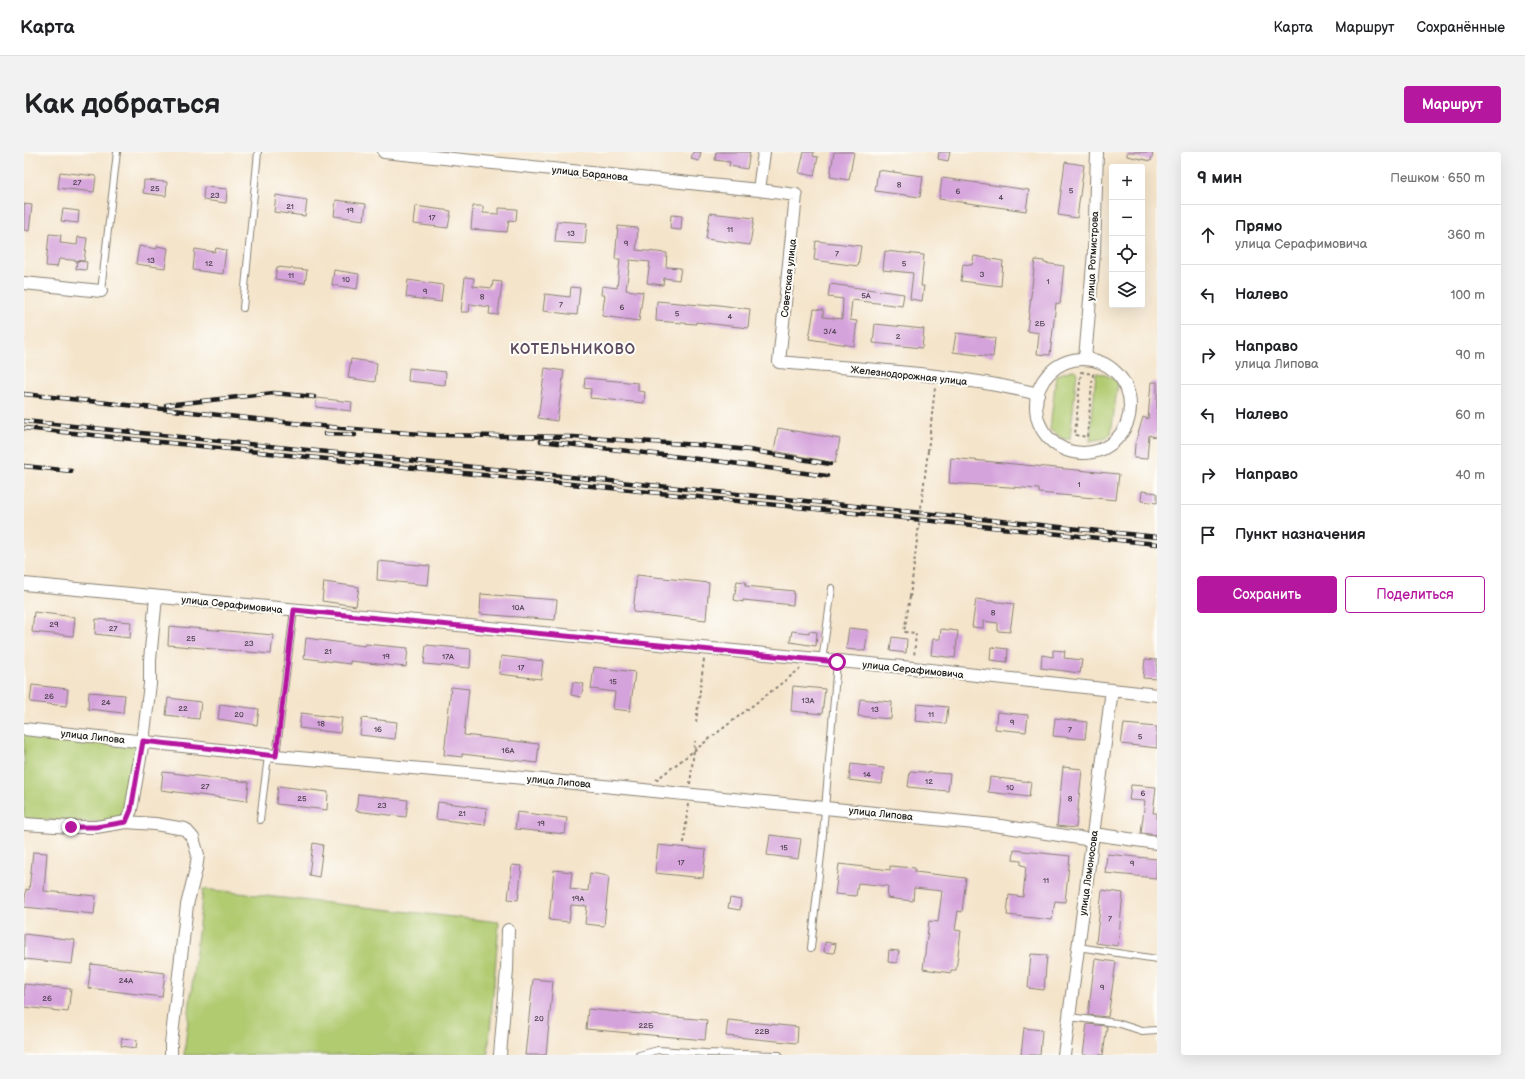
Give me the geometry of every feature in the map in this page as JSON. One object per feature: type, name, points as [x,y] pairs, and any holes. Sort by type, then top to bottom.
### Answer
[{"type":"street","name":"улица Баранова","points":[[384,152],[796,195]]},
{"type":"street","points":[[759,190],[764,152]]},
{"type":"street","name":"улица Ротмистрова","points":[[1085,359],[1094,252],[1097,152]]},
{"type":"street","name":"Советская улица","points":[[779,362],[796,195]]},
{"type":"street","points":[[24,283],[101,291]]},
{"type":"street","points":[[1085,359],[1097,361],[1108,366],[1123,382],[1128,392],[1130,403],[1128,420],[1121,435],[1104,449],[1083,454],[1072,452],[1062,449],[1053,443],[1040,425],[1037,415],[1038,394],[1046,378],[1052,371],[1068,362],[1085,359]]},
{"type":"street","name":"Железнодорожная улица","points":[[779,362],[1003,385],[1038,394]]},
{"type":"street","name":"улица Серафимовича","points":[[24,584],[822,661],[913,668],[1157,696]]},
{"type":"street","points":[[126,822],[131,810],[143,741],[150,684],[150,660],[156,597]]},
{"type":"street","name":"улица Ломоносова","points":[[1064,1055],[1112,690]]},
{"type":"street","name":"улица Липова","points":[[24,729],[272,756],[644,790],[1157,843]]},
{"type":"street","points":[[24,824],[71,827],[96,827],[126,822],[155,824],[185,829],[194,838],[198,855],[187,905],[171,1055]]},
{"type":"street","points":[[500,1055],[507,970],[508,930]]},
{"type":"lane","points":[[101,291],[117,152]]},
{"type":"lane","points":[[243,308],[258,152]]},
{"type":"lane","points":[[822,661],[832,588]]},
{"type":"lane","points":[[260,820],[272,756],[294,610]]},
{"type":"lane","points":[[811,948],[825,808],[837,662]]},
{"type":"lane","points":[[1078,947],[1157,959]]},
{"type":"lane","points":[[1069,1017],[1117,1023],[1142,1031],[1157,1030]]},
{"type":"lane","points":[[639,1055],[658,1050],[779,1055]]},
{"type":"path","points":[[1081,372],[1093,374],[1087,437],[1075,435],[1081,372]]},
{"type":"path","points":[[913,668],[916,633],[904,632],[910,597],[936,377]]},
{"type":"path","points":[[696,722],[704,658]]},
{"type":"path","points":[[644,790],[800,669]]},
{"type":"green space","points":[[1073,370],[1077,371],[1070,439],[1064,439],[1050,430],[1056,375]]},
{"type":"green space","points":[[1096,373],[1105,374],[1118,382],[1111,434],[1107,438],[1090,441]]},
{"type":"green space","points":[[24,734],[136,745],[125,811],[117,820],[100,822],[24,819]]},
{"type":"green space","points":[[203,889],[499,922],[488,1055],[184,1055]]},
{"type":"building","points":[[693,152],[701,152],[699,161],[691,159]]},
{"type":"building","points":[[716,152],[750,152],[747,169],[729,166],[730,162],[715,160]]},
{"type":"building","points":[[804,152],[814,152],[813,156],[818,157],[814,176],[799,173]]},
{"type":"building","points":[[834,152],[854,152],[849,180],[830,177]]},
{"type":"building","points":[[939,152],[950,152],[948,161],[938,159]]},
{"type":"building","points":[[1127,152],[1153,152],[1151,161],[1127,156]]},
{"type":"building","points":[[1065,162],[1084,165],[1077,218],[1058,215]]},
{"type":"building","points":[[878,170],[923,176],[920,197],[875,191]]},
{"type":"building","points":[[60,172],[96,176],[94,192],[58,188]]},
{"type":"building","points":[[942,178],[1029,190],[1026,211],[939,199]]},
{"type":"building","points":[[144,180],[167,182],[166,196],[143,193]]},
{"type":"building","points":[[204,187],[227,189],[226,203],[203,200]]},
{"type":"building","points":[[276,195],[307,200],[305,216],[274,212]]},
{"type":"building","points":[[336,200],[366,204],[364,220],[334,216]]},
{"type":"building","points":[[24,204],[32,205],[29,231],[24,230]]},
{"type":"building","points":[[415,206],[451,211],[448,228],[413,224]]},
{"type":"building","points":[[473,206],[483,206],[483,213],[499,214],[499,208],[517,209],[516,221],[509,220],[507,232],[471,229]]},
{"type":"building","points":[[63,209],[79,211],[78,223],[61,221]]},
{"type":"building","points":[[710,213],[754,218],[750,245],[706,239]]},
{"type":"building","points":[[671,215],[682,216],[681,230],[670,229]]},
{"type":"building","points":[[557,221],[587,223],[585,244],[555,242]]},
{"type":"building","points":[[618,226],[638,228],[636,250],[667,253],[666,267],[681,268],[679,280],[664,278],[663,285],[647,283],[650,262],[630,260],[626,290],[643,292],[639,321],[602,316],[605,295],[601,295],[602,286],[617,288],[620,259],[615,259]]},
{"type":"building","points":[[49,234],[61,235],[60,243],[77,245],[78,237],[87,238],[84,261],[59,259],[57,267],[46,266]]},
{"type":"building","points":[[816,241],[861,246],[858,266],[814,260]]},
{"type":"building","points":[[139,246],[157,249],[157,246],[168,248],[165,268],[136,264]]},
{"type":"building","points":[[216,248],[226,250],[223,274],[193,270],[195,249],[215,252]]},
{"type":"building","points":[[885,251],[924,255],[921,286],[924,286],[922,301],[910,299],[913,273],[883,270]]},
{"type":"building","points":[[974,256],[1003,261],[1001,286],[961,281],[963,264],[972,265]]},
{"type":"building","points":[[1035,260],[1064,266],[1060,304],[1056,303],[1050,355],[1037,354],[1039,333],[1027,331]]},
{"type":"building","points":[[77,261],[87,262],[86,270],[76,269]]},
{"type":"building","points":[[277,267],[307,270],[305,283],[275,279]]},
{"type":"building","points":[[334,270],[359,274],[357,289],[332,285]]},
{"type":"building","points":[[465,277],[474,278],[473,286],[492,288],[493,281],[502,282],[498,315],[489,314],[490,307],[470,304],[469,312],[461,312]]},
{"type":"building","points":[[408,280],[443,285],[441,302],[406,297]]},
{"type":"building","points":[[830,284],[904,294],[902,306],[852,300],[850,320],[857,321],[854,346],[809,339],[814,309],[823,310],[823,317],[842,319],[843,299],[828,297]]},
{"type":"building","points":[[571,287],[580,288],[577,315],[543,311],[545,294],[570,297]]},
{"type":"building","points":[[657,301],[711,306],[711,304],[750,309],[748,328],[696,322],[696,324],[656,321]]},
{"type":"building","points":[[875,324],[924,329],[922,348],[873,343]]},
{"type":"building","points":[[956,333],[995,338],[993,357],[953,352]]},
{"type":"building","points":[[351,359],[377,363],[375,382],[348,378]]},
{"type":"building","points":[[409,368],[446,372],[445,385],[408,381]]},
{"type":"building","points":[[545,368],[564,371],[557,421],[538,418]]},
{"type":"building","points":[[585,378],[638,383],[638,391],[645,392],[644,403],[590,398],[591,389],[584,388]]},
{"type":"building","points":[[1151,382],[1157,382],[1157,432],[1155,437],[1149,435],[1147,459],[1134,458],[1135,444],[1143,417],[1148,419]]},
{"type":"building","points":[[317,398],[352,402],[351,411],[316,407]]},
{"type":"building","points":[[778,428],[840,439],[835,463],[774,451]]},
{"type":"building","points":[[951,458],[1119,474],[1116,500],[1039,493],[1039,489],[949,483]]},
{"type":"building","points":[[1142,491],[1157,493],[1157,503],[1141,501]]},
{"type":"building","points":[[378,561],[430,566],[428,585],[377,580]]},
{"type":"building","points":[[637,575],[709,583],[706,620],[633,612]]},
{"type":"building","points":[[737,581],[746,582],[745,586],[794,591],[793,605],[743,600],[743,602],[734,600]]},
{"type":"building","points":[[324,582],[359,587],[356,606],[322,601]]},
{"type":"building","points":[[481,594],[557,600],[555,620],[480,614]]},
{"type":"building","points":[[976,599],[1014,604],[1010,632],[998,631],[998,623],[983,621],[983,628],[972,627]]},
{"type":"building","points":[[34,612],[75,617],[73,636],[32,632]]},
{"type":"building","points":[[96,619],[131,622],[130,638],[95,634]]},
{"type":"building","points":[[169,626],[273,635],[271,654],[168,645]]},
{"type":"building","points":[[849,628],[868,630],[865,651],[846,649]]},
{"type":"building","points":[[941,629],[958,631],[955,658],[931,655],[933,639],[940,639]]},
{"type":"building","points":[[792,631],[809,633],[809,631],[817,632],[816,646],[790,642]]},
{"type":"building","points":[[892,637],[907,639],[906,653],[890,651]]},
{"type":"building","points":[[306,638],[365,646],[366,644],[408,648],[406,667],[350,661],[350,664],[304,658]]},
{"type":"building","points":[[426,645],[471,649],[470,668],[424,664]]},
{"type":"building","points":[[991,647],[1008,649],[1007,662],[990,660]]},
{"type":"building","points":[[1053,650],[1065,651],[1064,658],[1082,660],[1080,673],[1041,668],[1042,655],[1053,657]]},
{"type":"building","points":[[501,656],[543,661],[541,679],[499,674]]},
{"type":"building","points":[[1145,659],[1157,660],[1157,679],[1143,678]]},
{"type":"building","points":[[594,667],[635,672],[630,711],[613,709],[615,692],[591,689]]},
{"type":"building","points":[[573,682],[584,684],[581,697],[571,695]]},
{"type":"building","points":[[32,685],[68,689],[66,706],[30,702]]},
{"type":"building","points":[[793,686],[825,689],[822,714],[791,711]]},
{"type":"building","points":[[451,687],[469,689],[464,735],[539,744],[537,763],[462,754],[462,757],[444,755]]},
{"type":"building","points":[[89,692],[125,695],[123,713],[88,709]]},
{"type":"building","points":[[168,698],[201,702],[199,719],[166,715]]},
{"type":"building","points":[[860,699],[892,702],[891,719],[858,716]]},
{"type":"building","points":[[220,704],[259,709],[257,725],[218,719]]},
{"type":"building","points":[[917,704],[948,707],[946,724],[915,721]]},
{"type":"building","points":[[997,712],[1028,715],[1026,732],[995,729]]},
{"type":"building","points":[[301,713],[342,718],[340,733],[299,728]]},
{"type":"building","points":[[362,718],[397,722],[395,739],[360,735]]},
{"type":"building","points":[[1055,718],[1087,722],[1085,739],[1053,736]]},
{"type":"building","points":[[1124,724],[1157,727],[1157,748],[1121,744]]},
{"type":"building","points":[[851,764],[884,768],[882,784],[849,780]]},
{"type":"building","points":[[1063,767],[1082,769],[1076,828],[1057,826]]},
{"type":"building","points":[[910,771],[950,774],[948,791],[908,787]]},
{"type":"building","points":[[163,772],[249,782],[247,801],[161,790]]},
{"type":"building","points":[[990,777],[1031,782],[1029,797],[988,792]]},
{"type":"building","points":[[1131,785],[1156,787],[1153,813],[1157,813],[1157,835],[1141,833],[1145,801],[1129,800]]},
{"type":"building","points":[[278,786],[328,792],[327,810],[276,804]]},
{"type":"building","points":[[358,794],[408,800],[406,817],[356,811]]},
{"type":"building","points":[[438,802],[487,808],[485,825],[436,819]]},
{"type":"building","points":[[517,812],[567,818],[565,834],[515,829]]},
{"type":"building","points":[[770,835],[801,839],[798,859],[767,855]]},
{"type":"building","points":[[313,843],[323,845],[319,877],[309,875]]},
{"type":"building","points":[[658,845],[706,850],[703,878],[655,873]]},
{"type":"building","points":[[1014,850],[1070,856],[1065,902],[1055,901],[1052,920],[1007,915],[1009,895],[1023,897],[1026,866],[1021,865],[1021,861],[1013,860]]},
{"type":"building","points":[[33,852],[47,853],[44,891],[96,896],[94,914],[24,907],[26,889],[29,890]]},
{"type":"building","points":[[1107,854],[1157,859],[1156,878],[1105,873]]},
{"type":"building","points":[[839,864],[890,870],[890,866],[915,868],[915,872],[966,878],[962,912],[958,911],[955,930],[961,931],[956,970],[951,970],[951,973],[923,969],[929,921],[938,922],[942,891],[914,888],[913,901],[887,898],[888,886],[858,883],[856,896],[835,894]]},
{"type":"building","points":[[512,865],[522,866],[518,900],[508,899]]},
{"type":"building","points":[[554,870],[572,872],[570,889],[588,891],[590,873],[609,876],[604,926],[585,924],[587,906],[571,905],[569,922],[549,920]]},
{"type":"building","points":[[1102,890],[1123,893],[1118,946],[1096,943]]},
{"type":"building","points":[[730,898],[741,900],[740,910],[728,908]]},
{"type":"building","points":[[24,934],[75,940],[72,964],[24,959]]},
{"type":"building","points":[[825,942],[836,944],[834,953],[824,952]]},
{"type":"building","points":[[889,950],[899,951],[897,963],[888,962]]},
{"type":"building","points":[[1031,954],[1047,955],[1044,990],[1028,988]]},
{"type":"building","points":[[1095,959],[1116,962],[1108,1017],[1088,1015]]},
{"type":"building","points":[[91,964],[165,973],[162,997],[88,988]]},
{"type":"building","points":[[533,979],[553,981],[546,1055],[525,1055]]},
{"type":"building","points":[[24,984],[71,989],[68,1012],[24,1007]]},
{"type":"building","points":[[588,1009],[707,1020],[705,1040],[586,1029]]},
{"type":"building","points":[[728,1020],[798,1027],[797,1043],[726,1036]]},
{"type":"building","points":[[1087,1024],[1107,1026],[1103,1055],[1083,1055]]},
{"type":"building","points":[[1024,1028],[1042,1030],[1040,1055],[1021,1055]]},
{"type":"building","points":[[122,1038],[137,1040],[136,1048],[121,1046]]},
{"type":"railway","points":[[166,405],[274,393],[314,397]]},
{"type":"railway","points":[[24,394],[340,428],[435,435],[573,437],[700,445],[749,450],[830,464]]},
{"type":"railway","points":[[24,421],[1157,537]]},
{"type":"railway","points":[[24,428],[1157,544]]},
{"type":"railway","points":[[325,434],[355,435]]},
{"type":"railway","points":[[541,441],[724,462],[827,476]]},
{"type":"railway","points":[[24,466],[71,471]]},
{"type":"district","name":"КОТЕЛЬНИКОВО","points":[[573,349]]},
{"type":"route","points":[[71,827],[96,827],[126,822],[131,810],[143,741],[276,756],[294,610],[837,662]]}]
